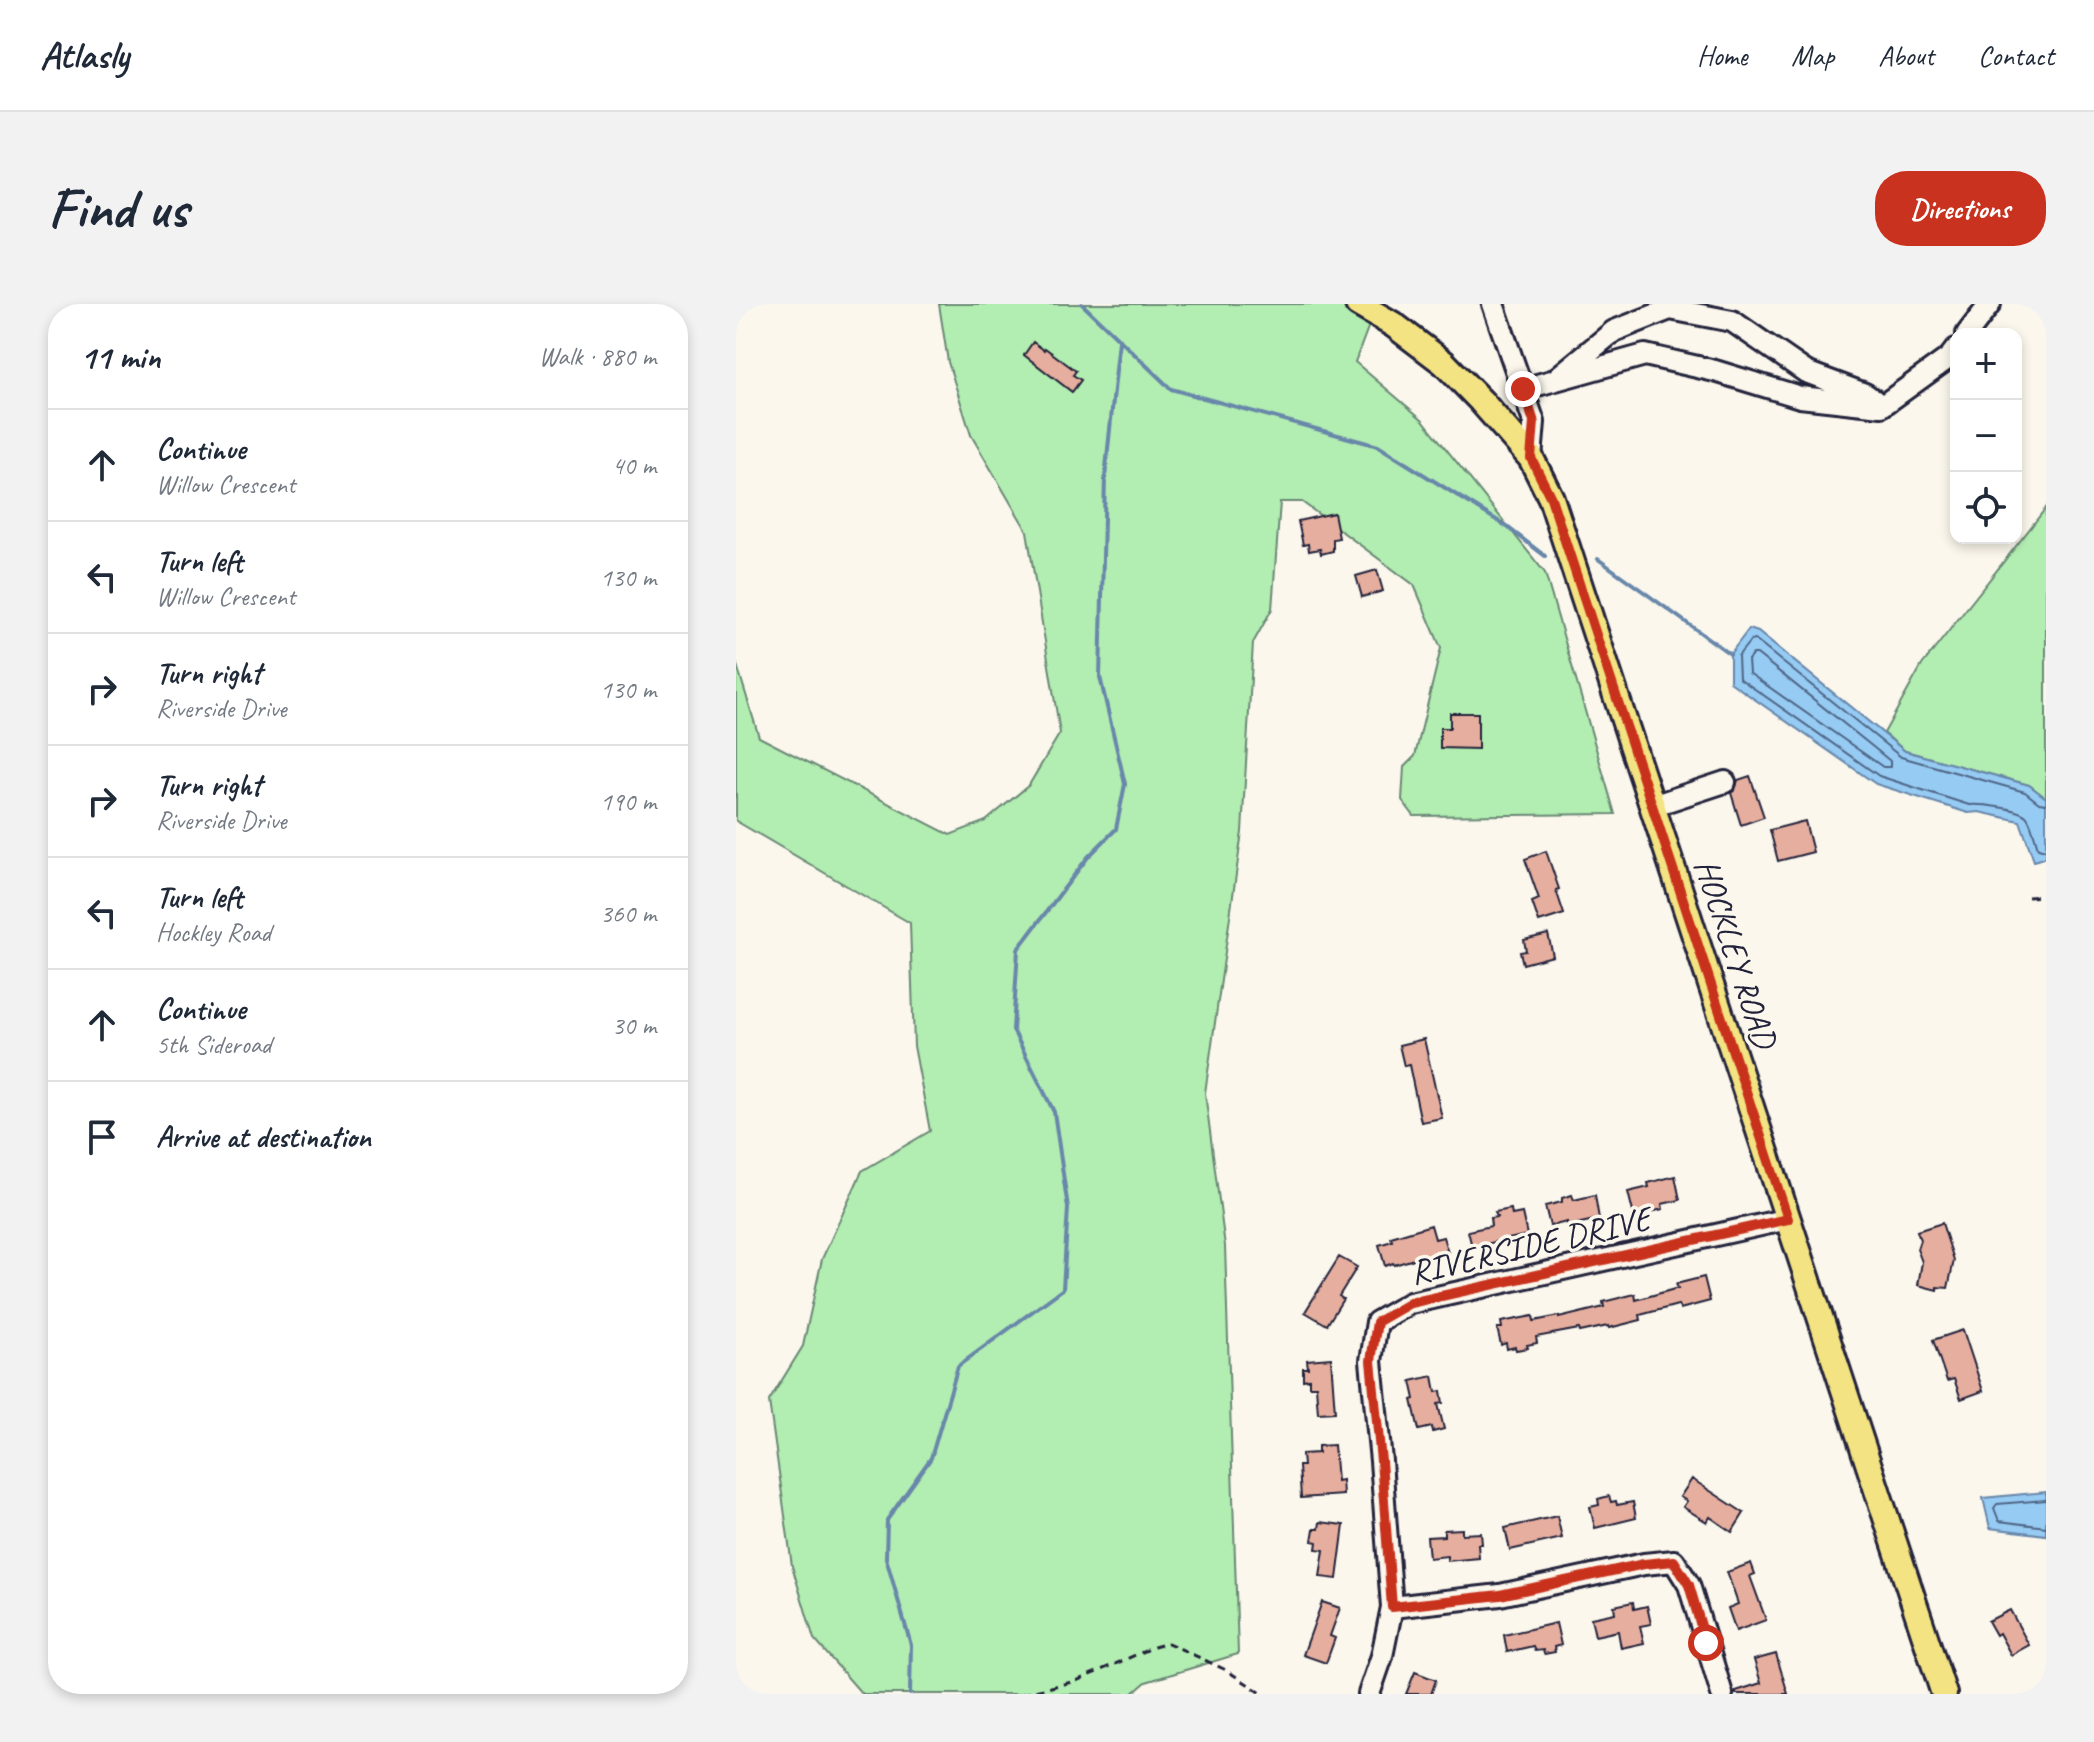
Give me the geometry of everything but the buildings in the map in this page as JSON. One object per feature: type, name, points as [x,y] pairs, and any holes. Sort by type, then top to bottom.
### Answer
[{"type":"main road","name":"HOCKLEY ROAD","points":[[1358,304],[1394,325],[1444,363],[1531,458],[1551,498],[1944,1694]]},
{"type":"street","points":[[1493,304],[1534,422],[1531,458]]},
{"type":"street","points":[[1972,328],[1990,304]]},
{"type":"street","points":[[1552,382],[1614,331],[1670,309],[1732,321],[1806,372],[1865,394],[1882,406]]},
{"type":"street","points":[[1523,389],[1645,355],[1715,371],[1800,397],[1882,406],[1950,357]]},
{"type":"street","points":[[1652,806],[1725,782]]},
{"type":"street","name":"RIVERSIDE DRIVE","points":[[1369,1694],[1382,1656],[1392,1607],[1371,1361],[1377,1322],[1410,1303],[1788,1219]]},
{"type":"street","points":[[1392,1607],[1500,1595],[1644,1564],[1674,1561],[1689,1585],[1722,1694]]},
{"type":"path","points":[[2028,897],[2046,896]]},
{"type":"path","points":[[1022,1694],[1076,1681],[1168,1643],[1226,1670],[1263,1694]]},
{"type":"green space","points":[[939,304],[1377,304],[1355,362],[1423,420],[1545,573],[1615,814],[1414,816],[1402,800],[1404,767],[1415,756],[1441,648],[1414,585],[1302,502],[1280,502],[1272,609],[1253,643],[1242,832],[1205,1093],[1225,1246],[1238,1654],[1146,1682],[1132,1694],[862,1694],[814,1639],[792,1566],[769,1401],[803,1346],[822,1259],[862,1171],[930,1131],[914,1046],[910,923],[736,821],[736,662],[759,737],[950,835],[986,821],[1029,785],[1060,733],[1027,531],[971,435],[948,362]]},
{"type":"green space","points":[[2046,508],[2046,798],[2029,785],[1905,751],[1884,733],[1922,665],[2018,544],[2022,544],[2022,538]]},
{"type":"water","points":[[1749,629],[1758,632],[1905,751],[2029,785],[2046,798],[2046,857],[2034,861],[2020,821],[1979,812],[1968,813],[1876,784],[1730,682],[1730,654]]},
{"type":"water","points":[[2046,1492],[2046,1535],[1990,1528],[1983,1498]]},
{"type":"waterway","points":[[1082,304],[1171,389],[1378,446],[1506,526],[1545,556]]},
{"type":"waterway","points":[[910,1694],[911,1645],[886,1558],[887,1520],[931,1458],[958,1366],[1063,1289],[1068,1208],[1054,1112],[1013,1030],[1018,949],[1088,857],[1116,829],[1125,784],[1100,677],[1105,478],[1119,341]]},
{"type":"waterway","points":[[1598,559],[1730,654]]},
{"type":"route","points":[[1523,389],[1534,422],[1531,458],[1551,498],[1788,1219],[1410,1303],[1377,1322],[1371,1361],[1392,1607],[1500,1595],[1644,1564],[1674,1561],[1689,1585],[1706,1643]]}]
